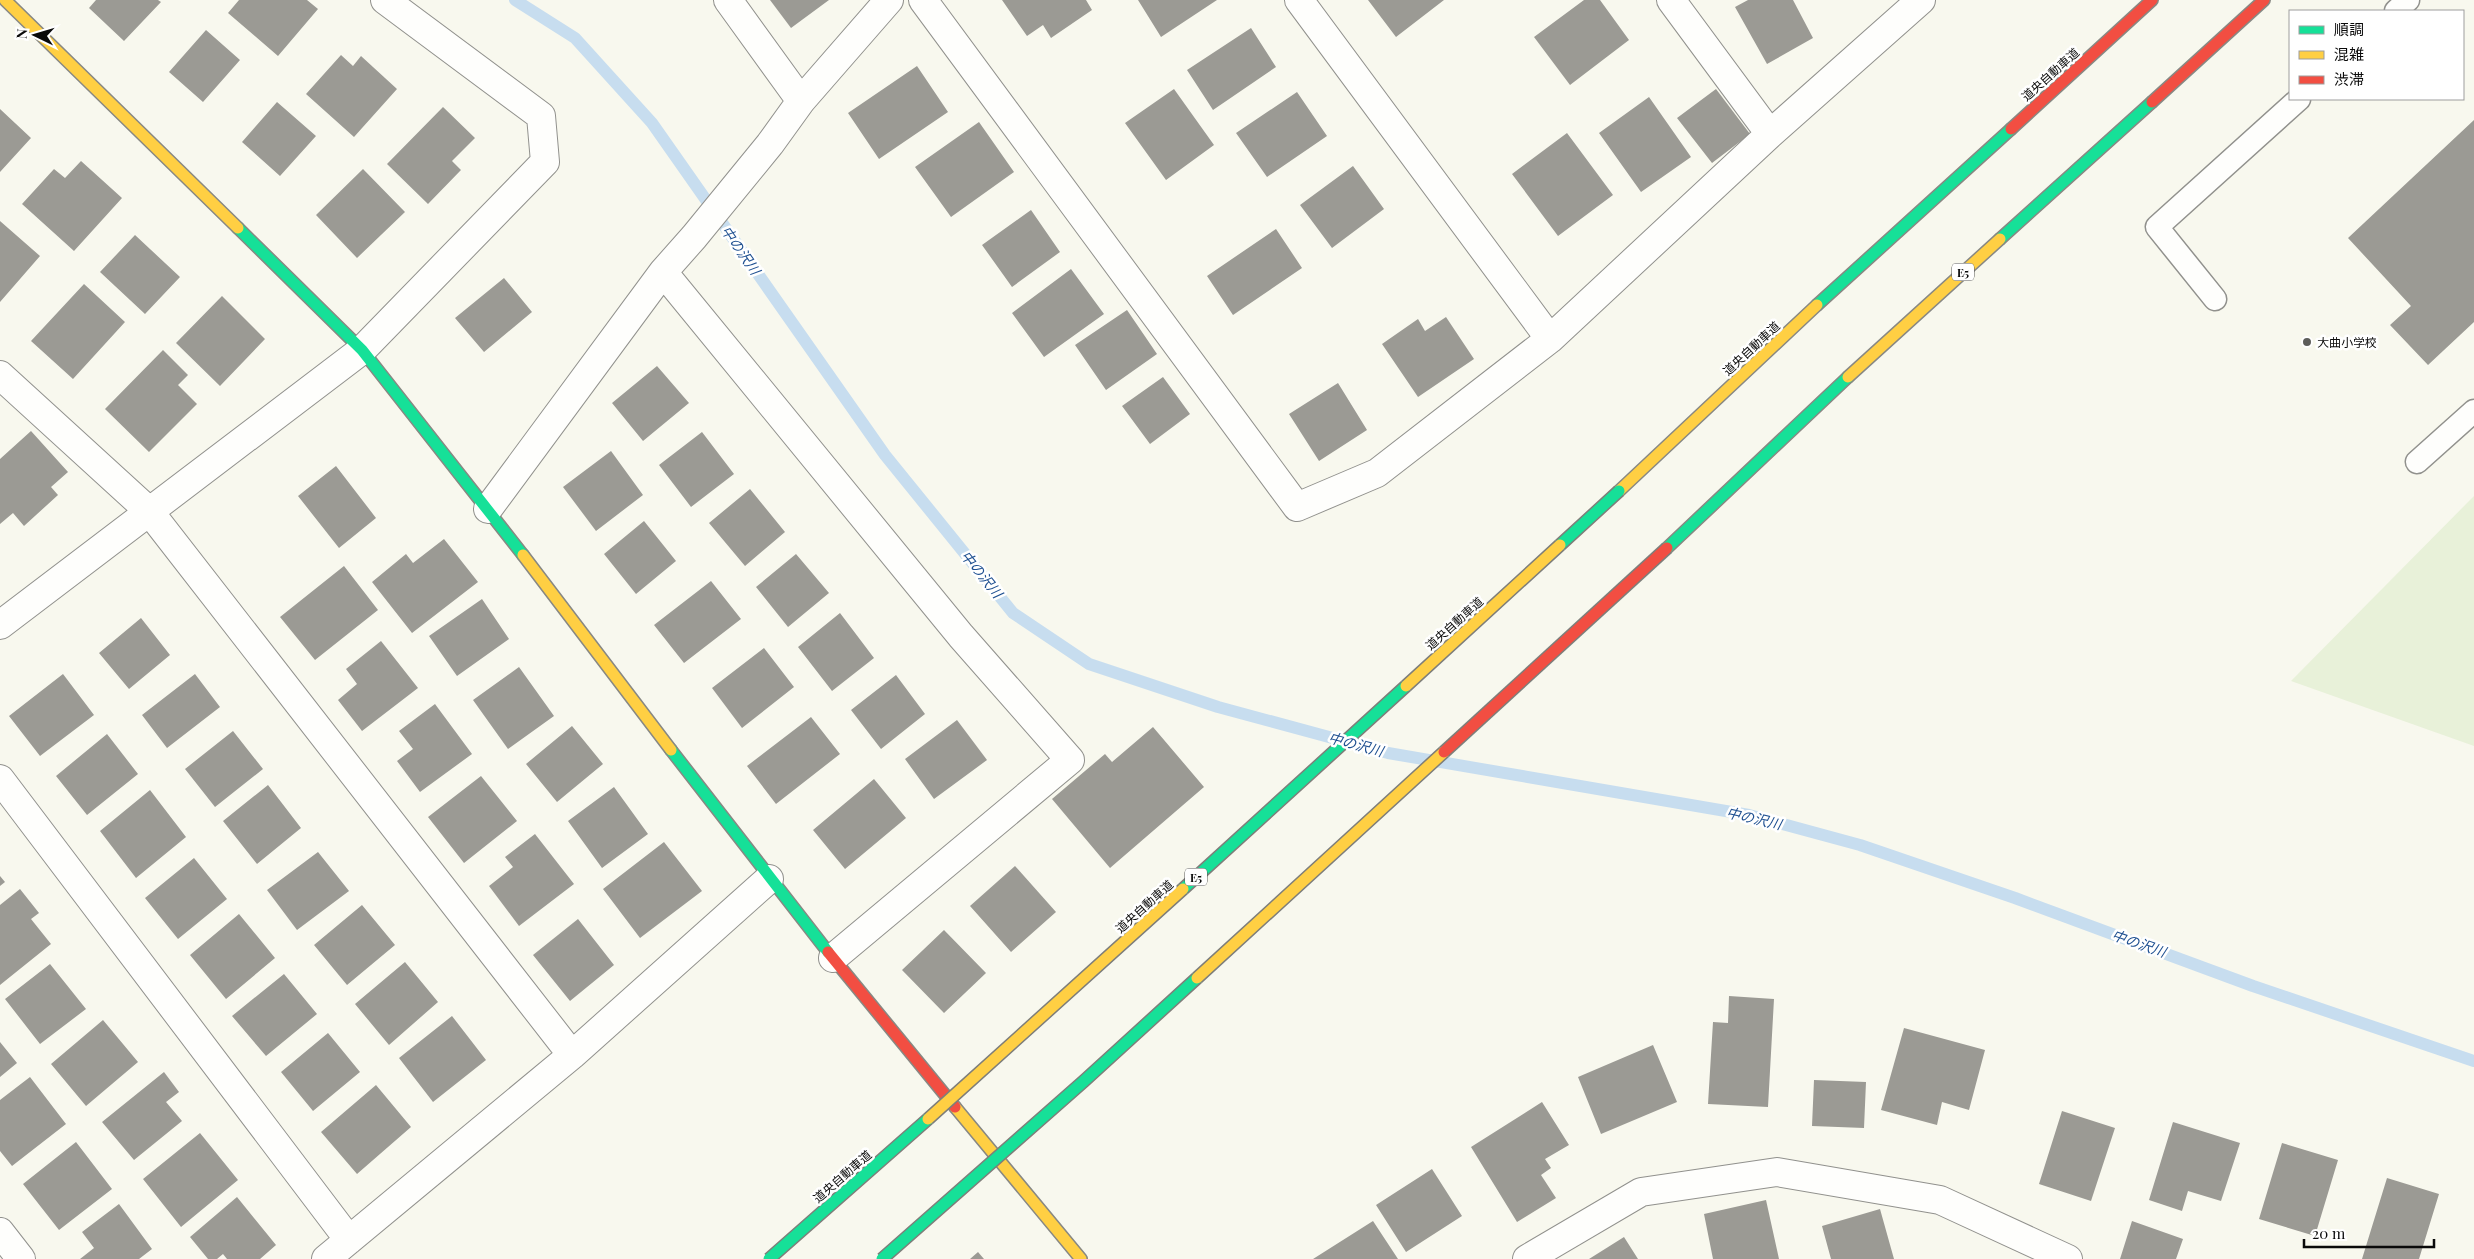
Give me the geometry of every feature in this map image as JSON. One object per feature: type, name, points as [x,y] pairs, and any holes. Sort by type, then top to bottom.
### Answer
[{"type":"main road","points":[[5,0],[362,350],[488,509],[769,879],[876,1013],[1081,1259]]},
{"type":"main road","name":"道央自動車道","points":[[769,1259],[1038,1022],[1619,491],[1833,290],[2152,0]]},
{"type":"main road","name":"E5","points":[[882,1259],[1084,1081],[1667,548],[1817,405],[2264,0]]},
{"type":"street","points":[[0,625],[362,350],[545,162],[540,116],[385,0]]},
{"type":"street","points":[[728,0],[801,101]]},
{"type":"street","points":[[488,509],[663,272],[770,144],[801,101],[889,0]]},
{"type":"street","points":[[923,0],[1297,507],[1377,473],[1550,338],[1770,134],[1921,0]]},
{"type":"street","points":[[1299,0],[1550,338]]},
{"type":"street","points":[[1671,0],[1770,134]]},
{"type":"street","points":[[663,272],[961,636],[1070,760],[833,958]]},
{"type":"street","points":[[0,375],[149,511],[572,1055]]},
{"type":"street","points":[[0,779],[349,1240]]},
{"type":"street","points":[[326,1259],[572,1055],[769,879]]},
{"type":"street","points":[[1527,1259],[1641,1192],[1777,1172],[1940,1200],[2068,1259]]},
{"type":"street","points":[[0,1232],[21,1259]]},
{"type":"lane","points":[[2397,10],[2408,0]]},
{"type":"lane","points":[[2215,299],[2157,227],[2298,100]]},
{"type":"lane","points":[[2417,462],[2474,411]]},
{"type":"green space","points":[[2474,496],[2474,746],[2291,681]]},
{"type":"building","points":[[96,0],[158,0],[161,2],[124,41],[89,8]]},
{"type":"building","points":[[239,0],[307,0],[318,9],[278,56],[228,13]]},
{"type":"building","points":[[770,0],[829,0],[791,28]]},
{"type":"building","points":[[1002,0],[1086,0],[1092,10],[1051,38],[1043,25],[1027,36]]},
{"type":"building","points":[[1138,0],[1217,0],[1161,37]]},
{"type":"building","points":[[1368,0],[1444,0],[1396,37]]},
{"type":"building","points":[[1584,0],[1600,0],[1629,40],[1570,85],[1534,37]]},
{"type":"building","points":[[1748,0],[1793,0],[1813,38],[1767,64],[1735,7]]},
{"type":"building","points":[[1251,28],[1276,67],[1213,110],[1187,70]]},
{"type":"building","points":[[206,30],[240,60],[203,102],[169,72]]},
{"type":"building","points":[[341,55],[353,66],[361,56],[397,89],[354,137],[306,94]]},
{"type":"building","points":[[917,66],[948,112],[879,159],[848,113]]},
{"type":"building","points":[[1174,89],[1214,145],[1166,180],[1125,123]]},
{"type":"building","points":[[1716,89],[1750,134],[1712,163],[1677,118]]},
{"type":"building","points":[[1297,92],[1327,136],[1267,177],[1236,133]]},
{"type":"building","points":[[1649,97],[1691,157],[1641,192],[1599,133]]},
{"type":"building","points":[[277,102],[316,136],[280,176],[242,142]]},
{"type":"building","points":[[443,107],[475,138],[452,161],[461,170],[428,204],[387,164]]},
{"type":"building","points":[[0,109],[31,138],[0,172]]},
{"type":"building","points":[[2474,120],[2474,322],[2428,365],[2390,325],[2411,306],[2348,238]]},
{"type":"building","points":[[979,122],[1014,172],[951,217],[915,167]]},
{"type":"building","points":[[1567,133],[1613,195],[1558,236],[1512,174]]},
{"type":"building","points":[[81,161],[122,198],[74,251],[22,204],[54,169],[65,178]]},
{"type":"building","points":[[1353,166],[1384,209],[1332,248],[1300,205]]},
{"type":"building","points":[[363,169],[405,212],[357,258],[316,215]]},
{"type":"building","points":[[1031,210],[1060,252],[1012,287],[982,245]]},
{"type":"building","points":[[0,221],[40,256],[0,302]]},
{"type":"building","points":[[1276,229],[1302,268],[1233,315],[1207,276]]},
{"type":"building","points":[[135,235],[180,277],[145,314],[100,272]]},
{"type":"building","points":[[1071,269],[1104,314],[1044,357],[1012,313]]},
{"type":"building","points":[[504,278],[532,312],[484,352],[455,318]]},
{"type":"building","points":[[84,284],[125,322],[73,379],[31,341]]},
{"type":"building","points":[[222,296],[265,339],[220,386],[176,343]]},
{"type":"building","points":[[1127,310],[1157,354],[1106,390],[1075,345]]},
{"type":"building","points":[[1446,317],[1474,359],[1418,397],[1382,344],[1418,319],[1425,331]]},
{"type":"building","points":[[163,350],[188,375],[178,385],[197,404],[149,452],[105,409]]},
{"type":"building","points":[[657,366],[689,403],[643,441],[612,403]]},
{"type":"building","points":[[1163,377],[1190,414],[1150,444],[1122,406]]},
{"type":"building","points":[[1338,383],[1367,430],[1319,461],[1289,414]]},
{"type":"building","points":[[31,431],[68,472],[51,487],[58,495],[24,526],[13,513],[0,524],[0,459]]},
{"type":"building","points":[[702,432],[734,474],[691,507],[659,465]]},
{"type":"building","points":[[611,451],[643,495],[596,531],[563,487]]},
{"type":"building","points":[[336,466],[376,518],[339,548],[298,496]]},
{"type":"building","points":[[750,489],[785,532],[745,566],[709,523]]},
{"type":"building","points":[[644,521],[676,561],[636,594],[604,554]]},
{"type":"building","points":[[444,539],[478,582],[412,633],[372,582],[406,554],[413,563]]},
{"type":"building","points":[[796,554],[829,593],[788,627],[756,587]]},
{"type":"building","points":[[344,566],[378,610],[315,660],[280,617]]},
{"type":"building","points":[[711,581],[741,619],[684,663],[654,625]]},
{"type":"building","points":[[482,599],[509,639],[457,676],[429,636]]},
{"type":"building","points":[[840,613],[874,658],[832,691],[798,647]]},
{"type":"building","points":[[141,618],[170,655],[129,689],[99,653]]},
{"type":"building","points":[[381,641],[418,688],[362,731],[338,700],[357,684],[346,669]]},
{"type":"building","points":[[764,648],[794,687],[742,728],[712,688]]},
{"type":"building","points":[[519,667],[554,716],[508,749],[473,700]]},
{"type":"building","points":[[63,674],[94,715],[40,756],[9,716]]},
{"type":"building","points":[[195,674],[220,707],[167,748],[142,715]]},
{"type":"building","points":[[896,675],[925,714],[881,749],[851,710]]},
{"type":"building","points":[[435,704],[472,754],[420,792],[397,761],[413,749],[399,731]]},
{"type":"building","points":[[811,717],[840,754],[776,804],[747,766]]},
{"type":"building","points":[[957,720],[987,760],[934,799],[905,759]]},
{"type":"building","points":[[572,726],[603,764],[557,802],[526,764]]},
{"type":"building","points":[[1153,727],[1204,787],[1110,868],[1052,799],[1105,754],[1112,762]]},
{"type":"building","points":[[233,731],[263,769],[215,807],[185,769]]},
{"type":"building","points":[[107,734],[138,774],[87,815],[56,776]]},
{"type":"building","points":[[481,776],[517,821],[464,863],[428,817]]},
{"type":"building","points":[[874,779],[906,818],[845,869],[813,830]]},
{"type":"building","points":[[268,785],[301,828],[257,864],[223,821]]},
{"type":"building","points":[[614,787],[648,834],[602,868],[568,821]]},
{"type":"building","points":[[150,790],[186,837],[136,878],[100,831]]},
{"type":"building","points":[[535,834],[574,884],[519,926],[489,886],[513,867],[505,857]]},
{"type":"building","points":[[664,842],[702,891],[640,938],[603,889]]},
{"type":"building","points":[[318,852],[349,891],[297,930],[267,890]]},
{"type":"building","points":[[194,858],[227,899],[178,939],[145,898]]},
{"type":"building","points":[[1015,866],[1056,912],[1011,952],[970,906]]},
{"type":"building","points":[[0,876],[5,882],[0,886]]},
{"type":"building","points":[[20,889],[39,913],[31,919],[51,944],[0,985],[0,905]]},
{"type":"building","points":[[362,905],[395,945],[347,985],[314,945]]},
{"type":"building","points":[[239,914],[275,958],[226,999],[190,955]]},
{"type":"building","points":[[578,919],[614,965],[570,1001],[533,955]]},
{"type":"building","points":[[944,930],[986,973],[944,1013],[902,970]]},
{"type":"building","points":[[405,962],[438,1002],[389,1045],[355,1004]]},
{"type":"building","points":[[50,964],[86,1009],[40,1044],[5,999]]},
{"type":"building","points":[[284,974],[317,1014],[266,1056],[232,1016]]},
{"type":"building","points":[[1729,996],[1774,999],[1768,1107],[1708,1104],[1713,1022],[1728,1023]]},
{"type":"building","points":[[452,1016],[486,1060],[433,1102],[399,1058]]},
{"type":"building","points":[[103,1020],[138,1062],[86,1106],[51,1064]]},
{"type":"building","points":[[1904,1028],[1985,1050],[1969,1110],[1942,1102],[1937,1125],[1881,1110]]},
{"type":"building","points":[[328,1033],[360,1072],[313,1111],[281,1072]]},
{"type":"building","points":[[0,1042],[17,1063],[0,1077]]},
{"type":"building","points":[[1653,1045],[1677,1102],[1601,1134],[1578,1077]]},
{"type":"building","points":[[164,1072],[179,1092],[166,1102],[182,1121],[134,1160],[102,1122]]},
{"type":"building","points":[[30,1077],[66,1124],[12,1166],[0,1151],[0,1100]]},
{"type":"building","points":[[1814,1080],[1866,1082],[1864,1128],[1812,1126]]},
{"type":"building","points":[[376,1085],[411,1127],[357,1174],[321,1132]]},
{"type":"building","points":[[1542,1102],[1569,1145],[1545,1159],[1551,1168],[1541,1175],[1556,1198],[1517,1222],[1471,1147]]},
{"type":"building","points":[[2062,1111],[2115,1128],[2091,1201],[2039,1184]]},
{"type":"building","points":[[2173,1122],[2240,1143],[2221,1201],[2188,1191],[2182,1211],[2149,1200]]},
{"type":"building","points":[[200,1133],[238,1180],[181,1227],[143,1179]]},
{"type":"building","points":[[76,1142],[112,1189],[59,1230],[23,1184]]},
{"type":"building","points":[[2282,1143],[2338,1160],[2315,1236],[2259,1219]]},
{"type":"building","points":[[1432,1169],[1462,1216],[1406,1252],[1376,1205]]},
{"type":"building","points":[[2387,1178],[2439,1194],[2419,1259],[2362,1259]]},
{"type":"building","points":[[237,1197],[276,1245],[260,1259],[227,1259],[223,1254],[217,1259],[208,1259],[190,1237]]},
{"type":"building","points":[[1766,1200],[1779,1259],[1713,1259],[1704,1214]]},
{"type":"building","points":[[119,1204],[152,1249],[139,1259],[80,1259],[94,1248],[82,1232]]},
{"type":"building","points":[[1880,1209],[1894,1259],[1831,1259],[1822,1226]]},
{"type":"building","points":[[1373,1221],[1398,1259],[1313,1259]]},
{"type":"building","points":[[2132,1221],[2183,1239],[2176,1259],[2120,1259]]},
{"type":"building","points":[[1624,1237],[1638,1259],[1589,1259]]},
{"type":"building","points":[[978,1252],[984,1259],[970,1259]]},
{"type":"waterway","name":"中の沢川","points":[[515,0],[575,38],[652,123],[885,455],[1013,613],[1089,664],[1218,707],[1388,753],[1749,815],[1860,845],[2015,898],[2253,986],[2474,1061]]},
{"type":"traffic: fast","points":[[2000,239],[2152,102]]},
{"type":"traffic: fast","points":[[1817,305],[2011,129]]},
{"type":"traffic: fast","points":[[238,228],[362,350],[523,555]]},
{"type":"traffic: fast","points":[[1667,548],[1848,377]]},
{"type":"traffic: fast","points":[[1560,545],[1619,491]]},
{"type":"traffic: fast","points":[[1183,889],[1406,686]]},
{"type":"traffic: fast","points":[[671,750],[828,952]]},
{"type":"traffic: fast","points":[[882,1259],[1084,1081],[1197,978]]},
{"type":"traffic: fast","points":[[769,1259],[928,1119]]},
{"type":"traffic: slow","points":[[5,0],[238,228]]},
{"type":"traffic: slow","points":[[1848,377],[2000,239]]},
{"type":"traffic: slow","points":[[1619,491],[1817,305]]},
{"type":"traffic: slow","points":[[1406,686],[1560,545]]},
{"type":"traffic: slow","points":[[523,555],[671,750]]},
{"type":"traffic: slow","points":[[1197,978],[1444,752]]},
{"type":"traffic: slow","points":[[928,1119],[1183,889]]},
{"type":"traffic: slow","points":[[955,1107],[1081,1259]]},
{"type":"traffic: jam","points":[[2011,129],[2152,0]]},
{"type":"traffic: jam","points":[[2152,102],[2264,0]]},
{"type":"traffic: jam","points":[[1444,752],[1667,548]]},
{"type":"traffic: jam","points":[[828,952],[955,1107]]},
{"type":"place","name":"大曲小学校","points":[[2307,342]]}]
